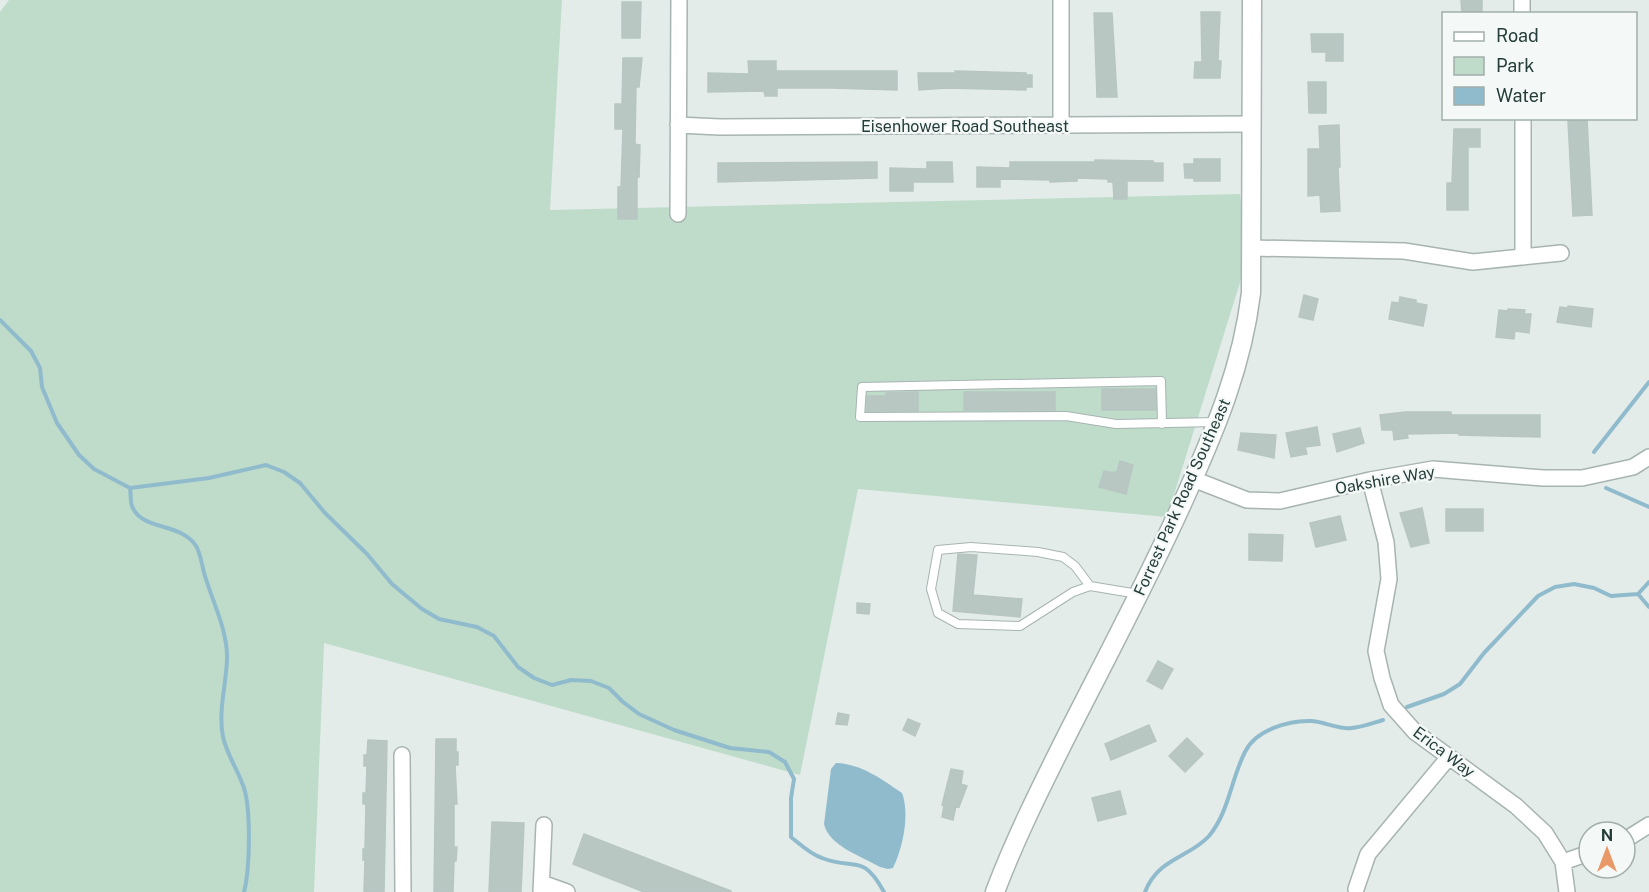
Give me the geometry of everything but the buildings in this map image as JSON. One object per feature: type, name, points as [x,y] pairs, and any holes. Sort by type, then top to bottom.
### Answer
[{"type":"street","points":[[678,214],[679,0]]},
{"type":"street","points":[[1061,125],[1062,0]]},
{"type":"street","name":"Forrest Park Road Southeast","points":[[995,892],[1038,794],[1193,479],[1233,381],[1247,324],[1251,293],[1252,0]]},
{"type":"street","points":[[1523,120],[1524,257]]},
{"type":"street","name":"Eisenhower Road Southeast","points":[[678,125],[744,127],[1252,124]]},
{"type":"street","points":[[1251,248],[1404,251],[1473,262],[1561,253]]},
{"type":"street","name":"Oakshire Way","points":[[1193,479],[1247,500],[1280,501],[1370,480],[1433,469],[1543,478],[1582,478],[1633,466],[1649,457]]},
{"type":"street","name":"Erica Way","points":[[1370,480],[1386,542],[1389,579],[1376,651],[1391,705],[1415,732],[1523,813],[1545,833],[1563,862],[1567,892]]},
{"type":"street","points":[[402,754],[403,892]]},
{"type":"street","points":[[1356,889],[1368,854],[1449,757]]},
{"type":"street","points":[[544,825],[542,887],[567,892]]},
{"type":"street","points":[[1563,862],[1577,857]]},
{"type":"lane","points":[[1162,424],[1161,381],[862,387],[860,417],[1066,416],[1116,424],[1162,424],[1218,422]]},
{"type":"lane","points":[[1090,586],[1076,566],[1063,557],[1038,552],[971,547],[938,550],[931,589],[938,613],[958,624],[1020,626],[1073,592],[1090,586],[1138,594]]},
{"type":"green space","points":[[9,0],[562,0],[550,210],[1240,194],[1247,260],[1167,517],[858,489],[800,775],[324,643],[314,892],[0,892],[0,12]]},
{"type":"water","points":[[836,763],[863,769],[902,793],[905,811],[904,831],[900,851],[893,868],[880,867],[855,854],[839,844],[827,832],[824,824],[831,769]]},
{"type":"waterway","points":[[0,320],[31,351],[40,368],[42,387],[57,423],[79,455],[94,469],[130,488],[209,478],[266,465],[284,472],[300,483],[392,584],[422,609],[439,619],[477,627],[494,636],[518,667],[534,678],[552,685],[571,680],[591,681],[609,688],[639,714],[674,730],[730,748],[769,752],[785,762],[794,779],[791,798],[791,837],[818,856],[833,862],[863,867],[870,872],[884,892]]},
{"type":"waterway","points":[[1594,452],[1649,382]]},
{"type":"waterway","points":[[130,488],[131,504],[137,514],[152,523],[181,533],[196,546],[223,628],[227,649],[222,708],[223,737],[244,788],[248,810],[248,855],[244,892]]},
{"type":"waterway","points":[[1606,488],[1649,507]]},
{"type":"waterway","points":[[1407,707],[1444,694],[1460,684],[1484,653],[1538,596],[1555,587],[1574,584],[1594,588],[1611,596],[1638,594],[1649,582]]},
{"type":"waterway","points":[[1638,594],[1649,607]]},
{"type":"waterway","points":[[1145,892],[1158,872],[1201,843],[1216,827],[1240,762],[1256,738],[1274,728],[1293,722],[1312,721],[1347,728],[1360,727],[1383,720]]}]
